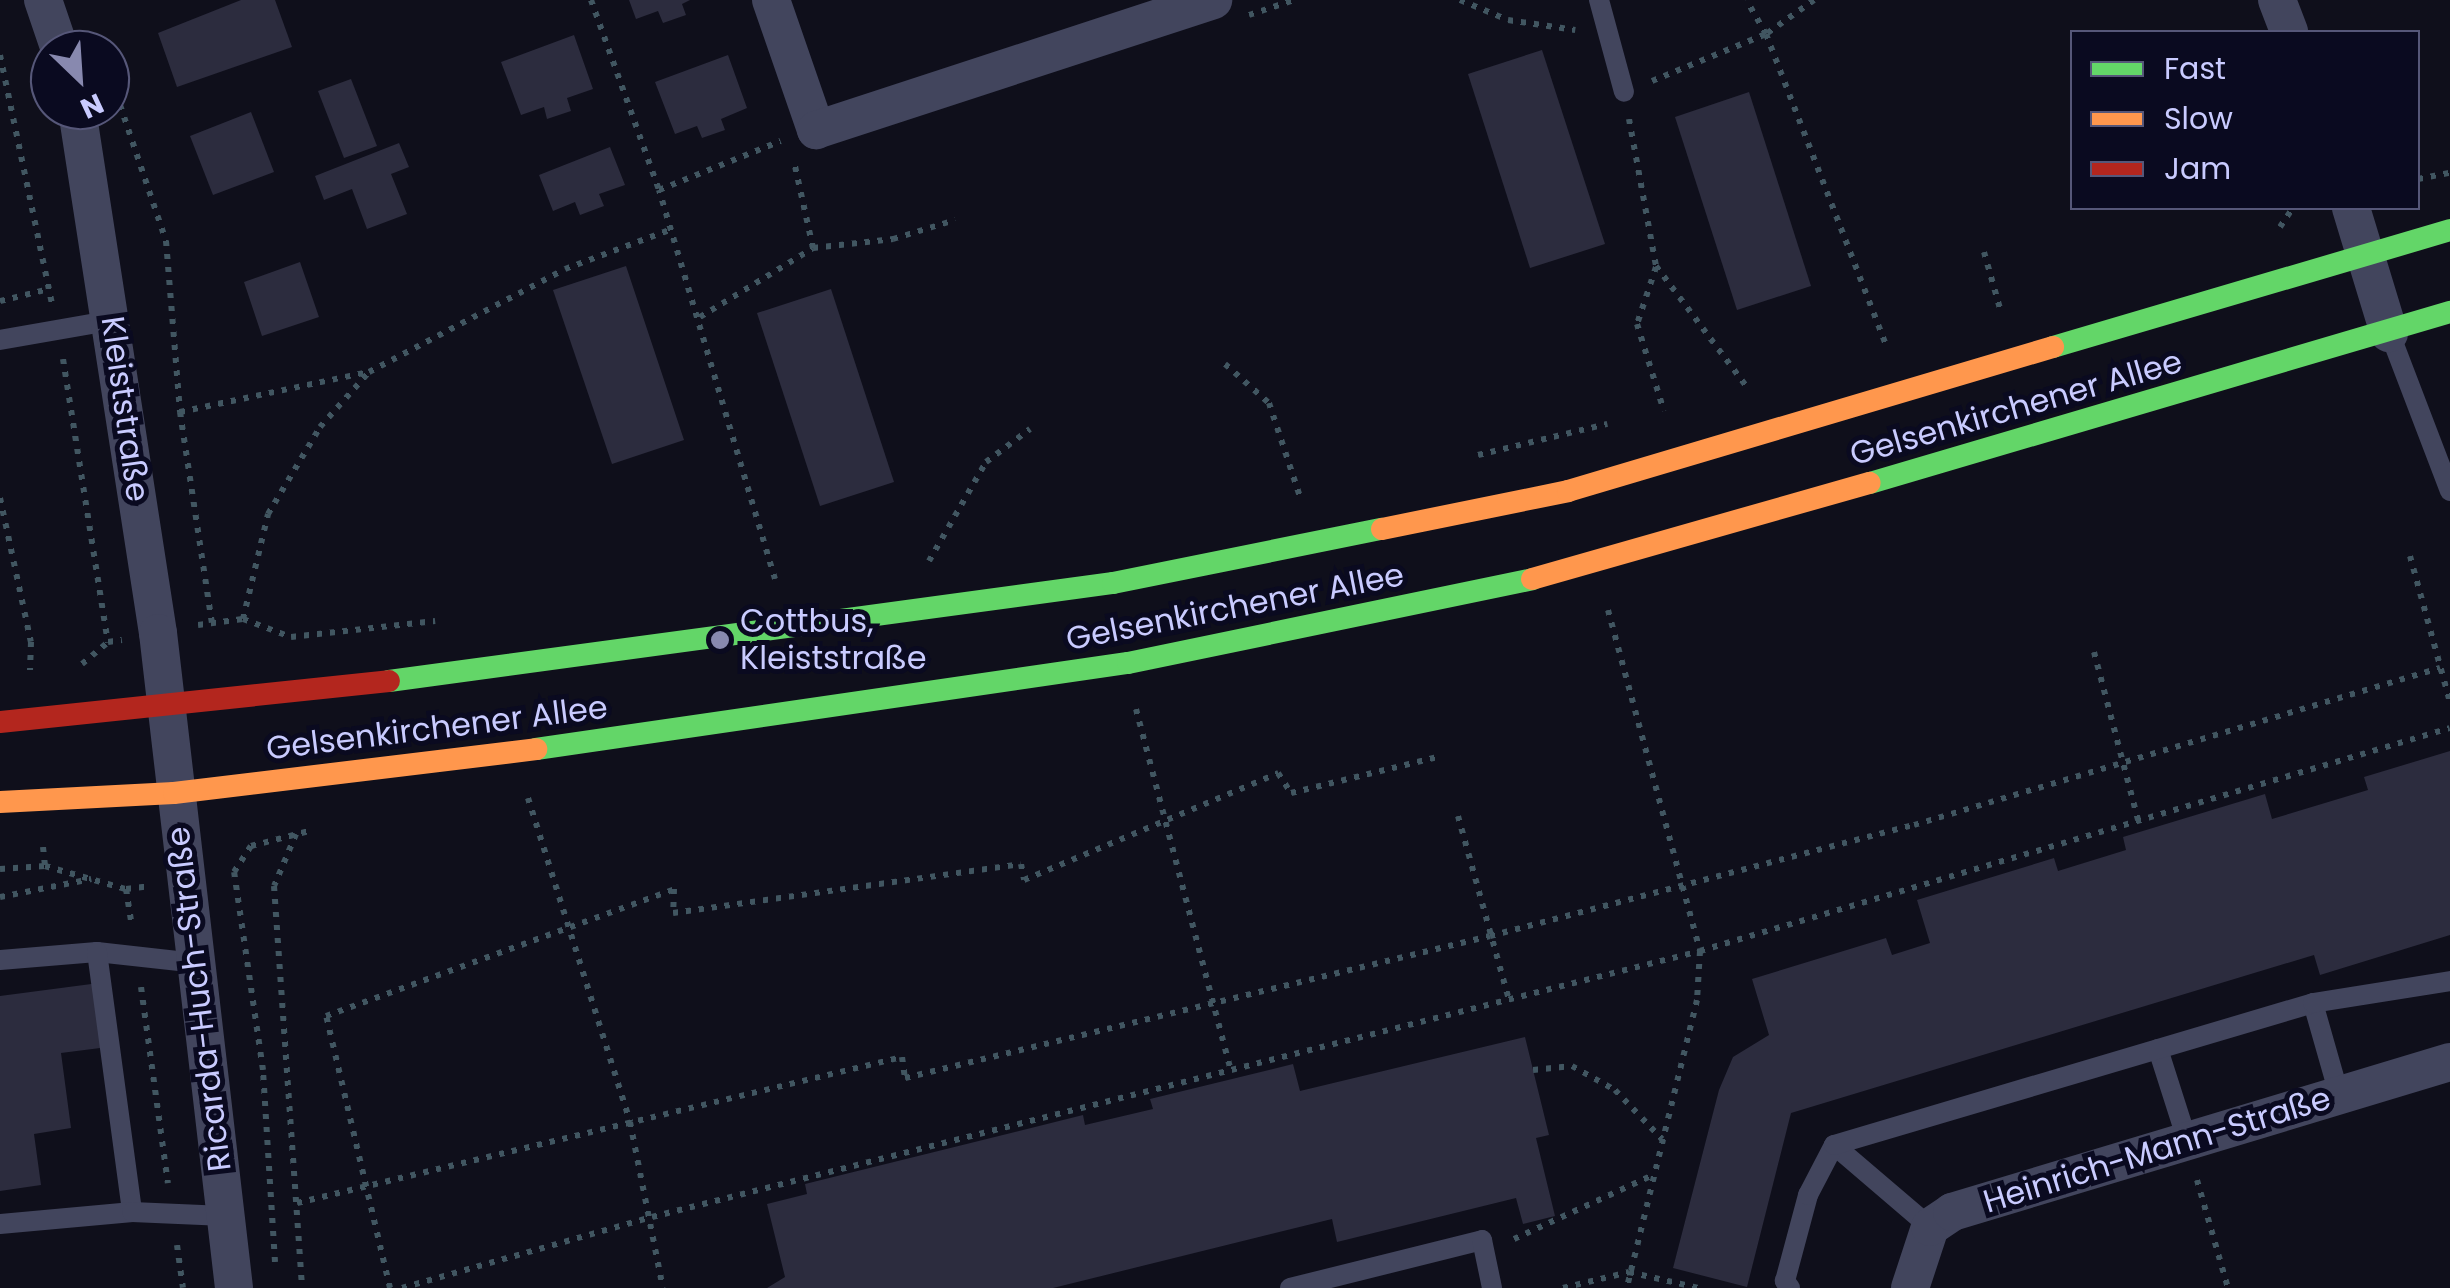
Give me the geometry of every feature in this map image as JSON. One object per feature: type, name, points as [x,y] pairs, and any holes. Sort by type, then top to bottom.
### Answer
[{"type":"main road","name":"Gelsenkirchener Allee","points":[[0,722],[165,710],[1113,583],[1568,490],[2368,258],[2450,230]]},
{"type":"main road","name":"Gelsenkirchener Allee","points":[[0,802],[174,793],[461,760],[1128,663],[1590,566],[2390,333],[2450,312]]},
{"type":"street","points":[[43,0],[53,30]]},
{"type":"street","points":[[770,0],[816,130],[1228,9]]},
{"type":"street","points":[[2277,0],[2287,30]]},
{"type":"street","name":"Kleiststraße","points":[[80,130],[113,320],[158,633],[165,710]]},
{"type":"street","points":[[2353,210],[2390,333]]},
{"type":"street","name":"Ricarda-Huch-Straße","points":[[165,710],[234,1288]]},
{"type":"street","name":"Heinrich-Mann-Straße","points":[[1930,1227],[1952,1212],[2450,1062]]},
{"type":"street","points":[[1910,1288],[1930,1227]]},
{"type":"lane","points":[[1602,10],[1624,92]]},
{"type":"lane","points":[[0,340],[113,320]]},
{"type":"lane","points":[[2390,333],[2450,491]]},
{"type":"lane","points":[[0,960],[97,952],[197,963]]},
{"type":"lane","points":[[97,952],[132,1212]]},
{"type":"lane","points":[[1790,1288],[1786,1281],[1808,1194],[1834,1145],[2313,1004],[2450,982]]},
{"type":"lane","points":[[2313,1004],[2339,1094]]},
{"type":"lane","points":[[2158,1049],[2186,1140]]},
{"type":"lane","points":[[1834,1145],[1930,1227]]},
{"type":"lane","points":[[0,1224],[132,1212],[225,1216]]},
{"type":"lane","points":[[1290,1288],[1482,1240],[1492,1288]]},
{"type":"path","points":[[591,0],[672,228],[776,582]]},
{"type":"path","points":[[1228,9],[1294,0]]},
{"type":"path","points":[[1460,0],[1508,20],[1568,32],[1602,10]]},
{"type":"path","points":[[1746,0],[1766,34],[1887,348]]},
{"type":"path","points":[[1747,387],[1656,266],[1624,92],[1766,34],[1814,0]]},
{"type":"path","points":[[0,55],[80,443],[108,642]]},
{"type":"path","points":[[129,130],[166,241],[180,412],[212,623]]},
{"type":"path","points":[[659,190],[784,140],[813,248]]},
{"type":"path","points":[[794,166],[811,160]]},
{"type":"path","points":[[2420,179],[2450,174]]},
{"type":"path","points":[[2262,236],[2279,230],[2292,210]]},
{"type":"path","points":[[700,318],[813,248],[893,238],[955,220]]},
{"type":"path","points":[[180,412],[369,372],[565,269],[672,228]]},
{"type":"path","points":[[1984,252],[2002,314]]},
{"type":"path","points":[[1656,266],[1636,324],[1664,412]]},
{"type":"path","points":[[0,300],[49,289]]},
{"type":"path","points":[[1982,320],[2020,308]]},
{"type":"path","points":[[1870,353],[1906,342]]},
{"type":"path","points":[[1225,364],[1269,403],[1301,499]]},
{"type":"path","points":[[243,619],[268,514],[320,428],[369,372]]},
{"type":"path","points":[[1731,392],[1765,382]]},
{"type":"path","points":[[1646,416],[1681,406]]},
{"type":"path","points":[[1463,459],[1628,420]]},
{"type":"path","points":[[941,566],[924,570],[986,462],[1030,428]]},
{"type":"path","points":[[1554,436],[1568,490]]},
{"type":"path","points":[[1282,503],[1319,495]]},
{"type":"path","points":[[2410,556],[2450,702]]},
{"type":"path","points":[[1590,566],[1700,951],[1698,1000],[1627,1288]]},
{"type":"path","points":[[760,584],[794,580]]},
{"type":"path","points":[[78,667],[108,642],[212,623],[243,619],[291,638],[439,620]]},
{"type":"path","points":[[2437,645],[2450,641]]},
{"type":"path","points":[[2094,652],[2138,820]]},
{"type":"path","points":[[1128,663],[1231,1071]]},
{"type":"path","points":[[297,1204],[902,1057],[906,1078],[1490,936],[2124,763],[2440,668]]},
{"type":"path","points":[[15,678],[46,674]]},
{"type":"path","points":[[402,1288],[652,1217],[1700,951],[2450,728]]},
{"type":"path","points":[[390,1288],[326,1016],[574,931],[674,889],[673,913],[1021,864],[1024,880],[1168,823],[1278,773],[1292,793],[1442,756]]},
{"type":"path","points":[[528,796],[574,931],[630,1122],[652,1217],[663,1288]]},
{"type":"path","points":[[1458,816],[1508,1000]]},
{"type":"path","points":[[296,833],[274,886],[302,1288]]},
{"type":"path","points":[[0,869],[44,866],[130,889],[136,957],[183,1288]]},
{"type":"path","points":[[234,872],[263,1070],[276,1272]]},
{"type":"path","points":[[0,898],[92,878]]},
{"type":"path","points":[[1533,1070],[1572,1066],[1615,1090],[1663,1140]]},
{"type":"path","points":[[2186,1140],[2228,1288]]},
{"type":"path","points":[[1485,1253],[1654,1174]]},
{"type":"path","points":[[1563,1288],[1629,1272],[1700,1288]]},
{"type":"building","points":[[241,0],[275,0],[292,47],[177,87],[158,33]]},
{"type":"building","points":[[629,0],[690,0],[682,4],[686,15],[663,23],[658,11],[636,19]]},
{"type":"building","points":[[574,35],[593,89],[567,98],[571,111],[547,119],[544,107],[521,115],[501,62]]},
{"type":"building","points":[[1542,50],[1605,244],[1530,268],[1468,74]]},
{"type":"building","points":[[728,55],[747,108],[721,119],[725,130],[702,138],[697,126],[675,134],[655,82]]},
{"type":"building","points":[[351,79],[377,146],[344,158],[318,91]]},
{"type":"building","points":[[1749,92],[1811,286],[1737,310],[1675,117]]},
{"type":"building","points":[[251,112],[274,172],[213,195],[190,136]]},
{"type":"building","points":[[399,143],[409,167],[391,174],[407,214],[367,229],[352,189],[324,200],[315,176]]},
{"type":"building","points":[[610,147],[625,185],[599,194],[604,206],[580,215],[575,202],[553,211],[539,175]]},
{"type":"building","points":[[300,262],[319,317],[262,336],[244,282]]},
{"type":"building","points":[[626,266],[684,440],[612,464],[553,290]]},
{"type":"building","points":[[831,289],[894,482],[820,506],[757,313]]},
{"type":"building","points":[[2450,751],[2450,935],[2320,975],[2314,955],[1791,1113],[1747,1287],[1673,1268],[1719,1090],[1733,1057],[1769,1035],[1752,979],[1886,938],[1892,955],[1930,943],[1917,900],[2054,858],[2058,871],[2126,850],[2123,837],[2265,794],[2272,819],[2368,790],[2364,777]]},
{"type":"building","points":[[99,983],[108,1047],[61,1053],[71,1128],[34,1134],[41,1185],[0,1191],[0,996]]},
{"type":"building","points":[[1525,1037],[1549,1135],[1536,1138],[1555,1216],[1523,1224],[1516,1198],[1337,1242],[1332,1219],[1053,1288],[767,1288],[785,1277],[767,1204],[807,1194],[805,1184],[1083,1115],[1085,1125],[1153,1109],[1150,1099],[1293,1064],[1300,1091]]},
{"type":"traffic: fast","points":[[2053,347],[2450,230]]},
{"type":"traffic: fast","points":[[1870,483],[2450,312]]},
{"type":"traffic: fast","points":[[389,681],[1113,583],[1382,529]]},
{"type":"traffic: fast","points":[[536,749],[1128,663],[1532,579]]},
{"type":"traffic: slow","points":[[1382,529],[1568,491],[2053,347]]},
{"type":"traffic: slow","points":[[1532,579],[1870,483]]},
{"type":"traffic: slow","points":[[0,802],[174,793],[536,749]]},
{"type":"traffic: jam","points":[[0,722],[389,681]]},
{"type":"place","name":"Cottbus, Kleiststraße","points":[[720,640]]}]
